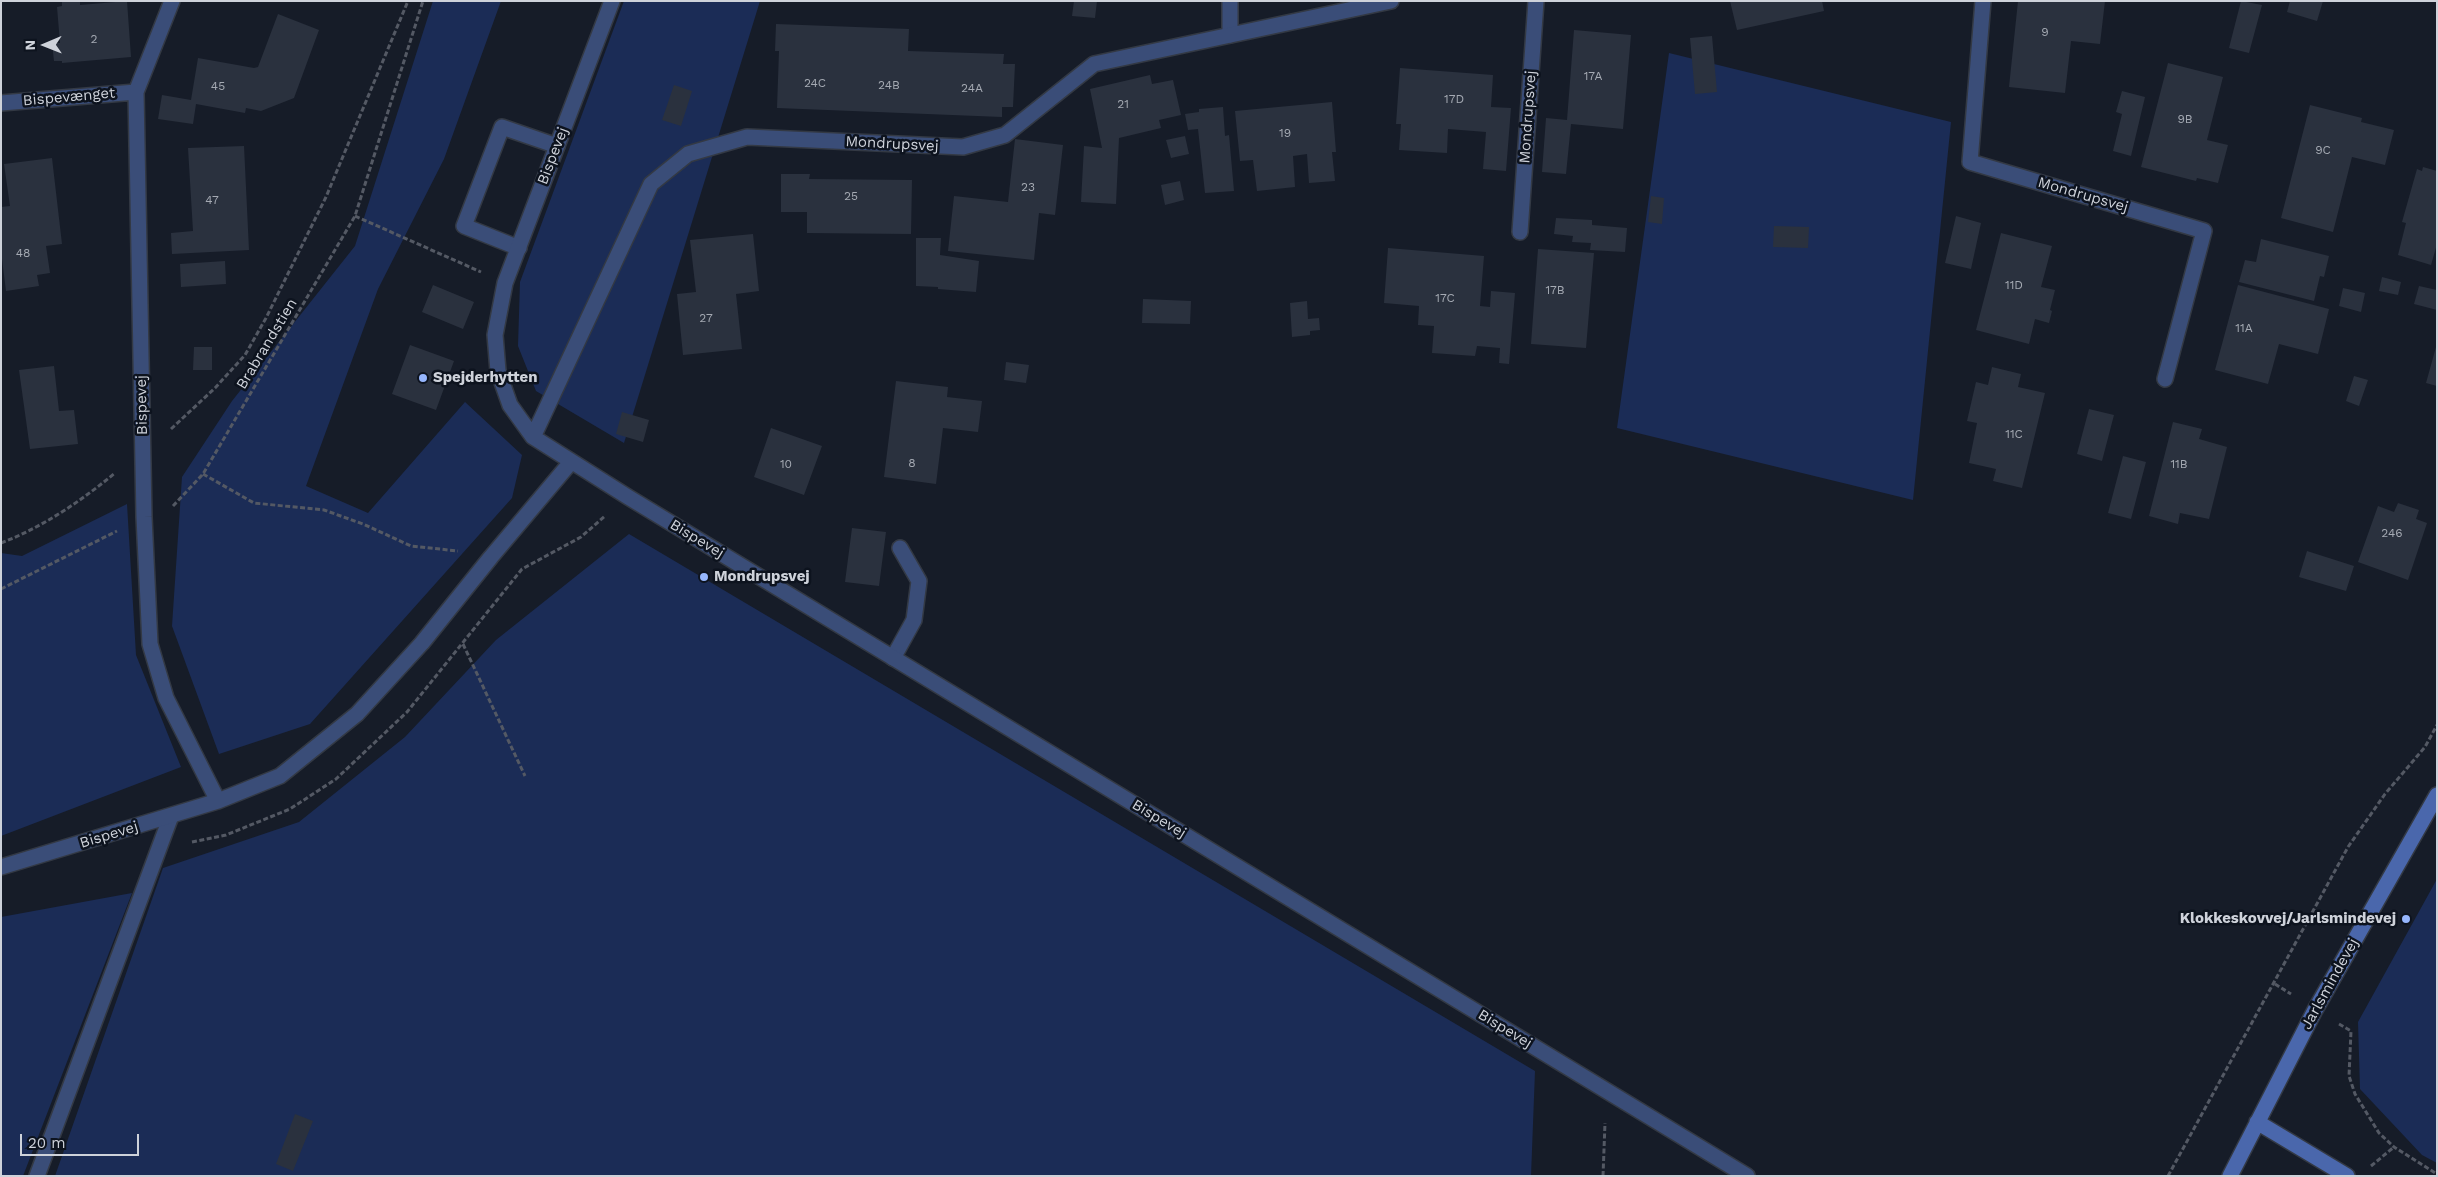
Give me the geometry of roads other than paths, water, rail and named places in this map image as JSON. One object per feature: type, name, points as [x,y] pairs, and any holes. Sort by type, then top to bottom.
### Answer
[{"type":"street","name":"Bispevej","points":[[172,1],[136,92],[144,517],[150,644],[166,698],[218,801]]},
{"type":"street","name":"Bispevej","points":[[612,1],[506,283],[494,335],[498,371],[510,405],[532,437],[1747,1176]]},
{"type":"street","points":[[1230,1],[1230,35]]},
{"type":"street","name":"Mondrupsvej","points":[[532,437],[651,184],[688,154],[747,137],[963,147],[1005,135],[1094,64],[1391,1]]},
{"type":"street","name":"Mondrupsvej","points":[[1520,232],[1536,1]]},
{"type":"street","name":"Mondrupsvej","points":[[1983,1],[1970,162],[2204,231],[2165,379]]},
{"type":"street","name":"Bispevænget","points":[[1,103],[136,92]]},
{"type":"street","points":[[519,248],[464,226],[502,128],[557,146]]},
{"type":"street","name":"Bispevej","points":[[1,868],[218,801],[280,776],[357,714],[422,643],[490,557],[571,462]]},
{"type":"street","points":[[893,658],[914,620],[919,581],[900,548]]},
{"type":"street","name":"Jarlsmindevej","points":[[2230,1176],[2315,1010],[2437,795]]},
{"type":"street","points":[[37,1176],[171,816]]},
{"type":"street","points":[[2257,1122],[2347,1176]]},
{"type":"place","name":"Spejderhytten","points":[[423,378]]},
{"type":"place","name":"Mondrupsvej","points":[[704,577]]},
{"type":"place","name":"Klokkeskovvej/Jarlsmindevej","points":[[2406,919]]}]
